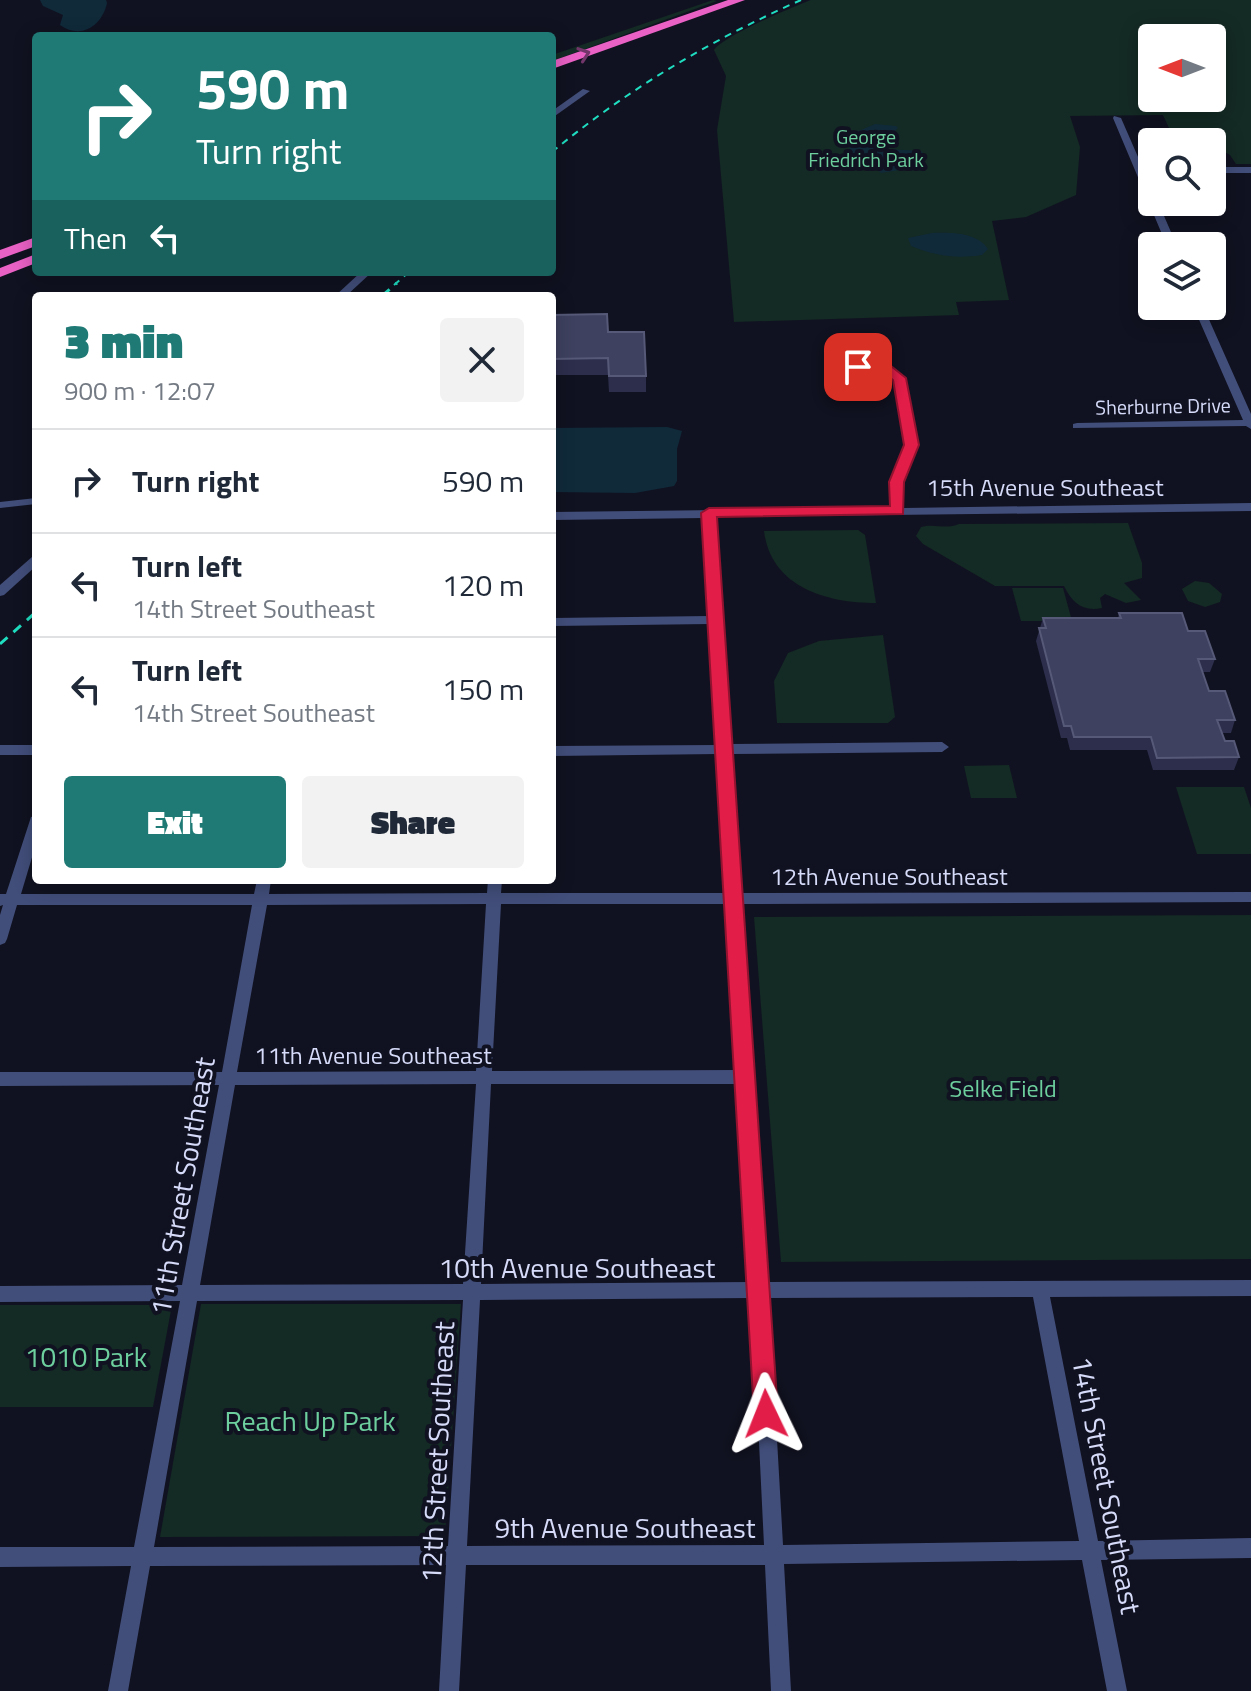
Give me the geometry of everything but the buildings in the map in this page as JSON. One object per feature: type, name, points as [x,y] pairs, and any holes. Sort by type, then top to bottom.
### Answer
[{"type":"highway","points":[[556,51],[703,0]]},
{"type":"highway","points":[[556,64],[739,0]]},
{"type":"highway","points":[[0,255],[32,243]]},
{"type":"highway","points":[[0,273],[32,260]]},
{"type":"street","points":[[556,112],[586,91]]},
{"type":"street","points":[[1117,118],[1138,169]]},
{"type":"street","points":[[1226,170],[1251,170]]},
{"type":"street","points":[[344,292],[362,276]]},
{"type":"street","points":[[1205,320],[1246,401],[1250,424]]},
{"type":"street","points":[[840,367],[881,367],[891,370],[899,378],[911,445],[896,482],[898,510]]},
{"type":"street","name":"Sherburne Drive","points":[[1077,426],[1250,424]]},
{"type":"street","points":[[0,505],[32,501]]},
{"type":"street","name":"15th Avenue Southeast","points":[[556,516],[1251,507]]},
{"type":"street","points":[[709,513],[760,1292],[781,1691]]},
{"type":"street","points":[[0,592],[32,564]]},
{"type":"street","points":[[556,622],[715,620]]},
{"type":"street","points":[[556,751],[942,747]]},
{"type":"street","points":[[0,750],[32,750]]},
{"type":"street","points":[[0,939],[6,900],[32,832]]},
{"type":"street","name":"11th Street Southeast","points":[[118,1691],[263,884]]},
{"type":"street","name":"12th Street Southeast","points":[[449,1691],[495,884]]},
{"type":"street","name":"12th Avenue Southeast","points":[[6,900],[260,902],[1251,897]]},
{"type":"street","name":"11th Avenue Southeast","points":[[0,1079],[746,1077]]},
{"type":"street","name":"10th Avenue Southeast","points":[[0,1294],[1251,1288]]},
{"type":"street","name":"14th Street Southeast","points":[[1040,1290],[1117,1691]]},
{"type":"street","name":"9th Avenue Southeast","points":[[0,1557],[772,1555],[1251,1548]]},
{"type":"green space","points":[[713,0],[717,1],[556,60],[556,54]]},
{"type":"green space","name":"George Friedrich Park","points":[[811,0],[1251,0],[1251,164],[1236,164],[1226,153],[1226,128],[1169,128],[1163,115],[1070,116],[1080,147],[1076,195],[1026,217],[992,221],[1009,300],[956,302],[959,315],[734,322],[717,130],[726,76],[714,50],[744,30]]},
{"type":"green space","points":[[1128,523],[1142,563],[1142,578],[1124,583],[1141,600],[1126,603],[1105,594],[1100,598],[1102,608],[1095,609],[1079,605],[1064,586],[995,586],[923,544],[916,536],[921,527],[926,526]]},
{"type":"green space","points":[[858,530],[865,535],[876,603],[838,600],[804,588],[777,566],[764,531]]},
{"type":"green space","points":[[1195,581],[1209,583],[1222,594],[1220,602],[1205,607],[1188,601],[1182,589]]},
{"type":"green space","points":[[1012,588],[1063,588],[1072,621],[1021,621]]},
{"type":"green space","points":[[883,635],[895,717],[888,723],[777,723],[774,681],[788,653],[819,641]]},
{"type":"green space","points":[[1009,765],[1017,798],[971,798],[964,766]]},
{"type":"green space","points":[[1176,787],[1244,787],[1251,808],[1251,854],[1197,854]]},
{"type":"green space","name":"Selke Field","points":[[1251,915],[1251,1259],[781,1262],[754,917]]},
{"type":"green space","name":"Reach Up Park","points":[[201,1304],[461,1304],[445,1536],[160,1537]]},
{"type":"green space","name":"1010 Park","points":[[0,1305],[172,1305],[153,1407],[0,1407]]},
{"type":"water","points":[[40,0],[106,0],[107,3],[95,24],[83,31],[76,31],[60,25],[63,15],[43,6]]},
{"type":"water","points":[[875,124],[896,126],[898,128],[882,144],[887,149],[921,151],[926,157],[924,166],[881,173],[849,152],[852,134]]},
{"type":"water","points":[[932,233],[970,236],[988,249],[982,255],[954,257],[911,246],[908,238]]},
{"type":"water","points":[[667,427],[682,431],[677,449],[677,481],[674,486],[635,493],[556,492],[556,428]]},
{"type":"railway","points":[[556,149],[610,107],[671,67],[801,0]]},
{"type":"railway","points":[[394,285],[404,276]]},
{"type":"railway","points":[[387,292],[397,283]]},
{"type":"railway","points":[[0,644],[32,616]]},
{"type":"route","points":[[766,1414],[709,513],[898,510],[896,482],[910,454],[911,445],[899,378],[886,368],[858,367]]}]
